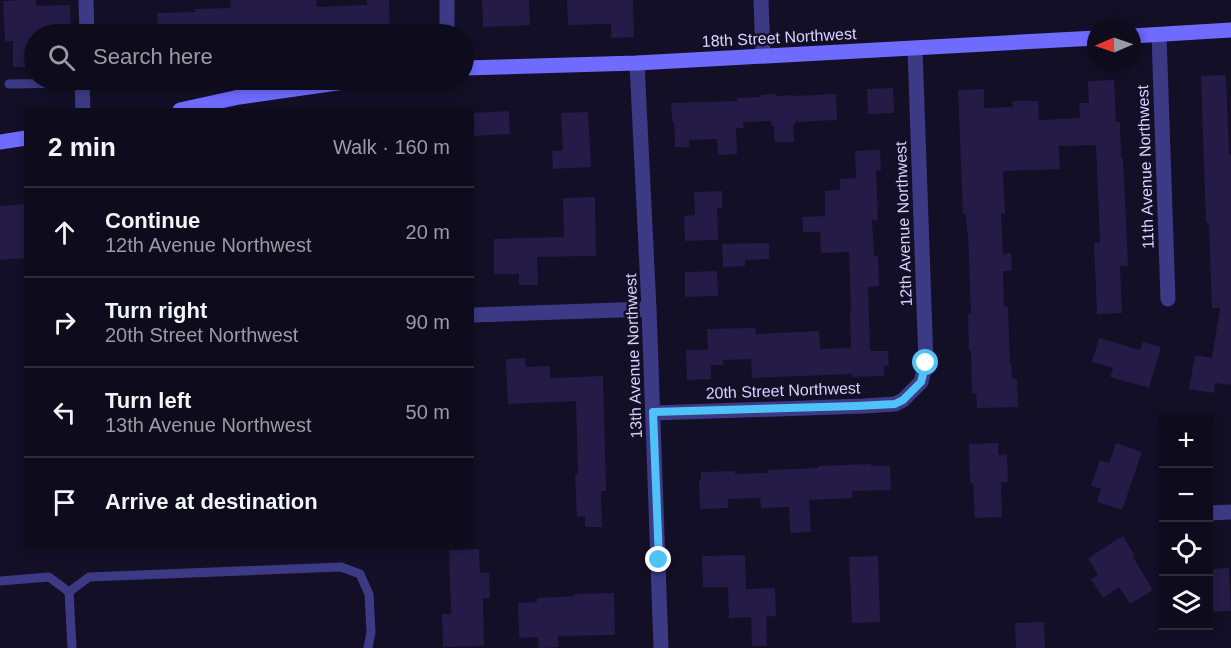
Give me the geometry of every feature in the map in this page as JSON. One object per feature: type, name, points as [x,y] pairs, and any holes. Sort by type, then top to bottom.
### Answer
[{"type":"street","points":[[86,0],[87,24]]},
{"type":"street","points":[[447,0],[447,24]]},
{"type":"street","points":[[761,0],[763,56]]},
{"type":"street","points":[[1141,36],[1231,30]]},
{"type":"street","name":"11th Avenue Northwest","points":[[1159,35],[1168,299]]},
{"type":"street","name":"18th Street Northwest","points":[[474,69],[637,63],[1087,39]]},
{"type":"street","name":"12th Avenue Northwest","points":[[911,393],[921,382],[926,363],[915,49]]},
{"type":"street","name":"13th Avenue Northwest","points":[[637,63],[649,309],[661,648]]},
{"type":"street","points":[[82,90],[83,108]]},
{"type":"street","points":[[189,108],[239,97],[288,90]]},
{"type":"street","points":[[0,142],[24,138]]},
{"type":"street","points":[[474,315],[649,309]]},
{"type":"street","name":"20th Street Northwest","points":[[653,412],[895,404],[911,393]]},
{"type":"street","points":[[1213,513],[1231,512]]},
{"type":"lane","points":[[9,84],[24,83]]},
{"type":"lane","points":[[69,592],[89,577],[341,567],[360,574],[369,594],[371,632],[368,648]]},
{"type":"lane","points":[[0,581],[49,577],[69,592]]},
{"type":"lane","points":[[69,592],[72,648]]},
{"type":"building","points":[[36,0],[36,6],[70,5],[71,24],[24,24],[24,67],[13,67],[13,41],[5,41],[3,1]]},
{"type":"building","points":[[230,0],[316,0],[317,7],[367,5],[367,0],[389,0],[390,24],[158,24],[157,13],[231,8]]},
{"type":"building","points":[[482,0],[529,0],[530,25],[483,27]]},
{"type":"building","points":[[567,0],[633,0],[634,37],[611,38],[611,24],[568,25]]},
{"type":"building","points":[[1226,75],[1229,155],[1231,155],[1231,385],[1215,383],[1214,393],[1189,389],[1195,355],[1212,358],[1220,308],[1212,308],[1209,223],[1206,223],[1201,76]]},
{"type":"building","points":[[1114,80],[1116,122],[1120,122],[1121,158],[1123,158],[1128,266],[1120,266],[1122,313],[1097,314],[1094,243],[1100,243],[1096,145],[1059,146],[1060,169],[1003,171],[1005,214],[1001,214],[1003,254],[1011,253],[1012,271],[1003,271],[1004,307],[1008,307],[1010,363],[1012,379],[1017,379],[1018,407],[977,408],[976,393],[972,394],[971,350],[969,350],[968,314],[971,314],[968,233],[966,214],[963,214],[958,90],[984,89],[984,108],[1013,107],[1012,101],[1038,101],[1039,120],[1080,118],[1079,103],[1089,103],[1088,81]]},
{"type":"building","points":[[893,88],[894,113],[868,114],[867,89]]},
{"type":"building","points":[[776,94],[777,96],[794,96],[836,94],[837,120],[795,122],[793,125],[794,142],[775,142],[774,126],[771,121],[743,122],[744,128],[736,128],[737,154],[718,155],[717,139],[689,140],[689,147],[675,147],[671,103],[737,101],[737,98]]},
{"type":"building","points":[[509,111],[510,134],[474,136],[474,113]]},
{"type":"building","points":[[588,112],[591,167],[553,169],[552,151],[563,150],[561,113]]},
{"type":"building","points":[[880,150],[881,170],[876,170],[878,220],[872,220],[874,256],[878,256],[879,286],[868,287],[870,351],[888,351],[889,366],[884,366],[884,376],[852,377],[852,374],[752,378],[751,359],[723,360],[723,365],[711,365],[711,379],[687,380],[686,350],[708,350],[707,329],[755,328],[756,334],[819,331],[820,349],[851,348],[849,252],[821,253],[820,232],[803,232],[802,217],[825,216],[825,191],[840,190],[840,179],[856,178],[855,151]]},
{"type":"building","points":[[722,191],[722,208],[717,208],[718,240],[685,241],[684,216],[695,215],[694,192]]},
{"type":"building","points":[[595,197],[596,256],[537,257],[538,285],[519,285],[519,274],[494,274],[494,239],[564,237],[563,198]]},
{"type":"building","points":[[24,204],[24,258],[0,260],[0,206]]},
{"type":"building","points":[[769,243],[769,259],[745,260],[745,266],[723,267],[722,244]]},
{"type":"building","points":[[717,271],[718,296],[685,297],[685,272]]},
{"type":"building","points":[[1099,338],[1140,350],[1143,342],[1161,347],[1149,388],[1110,377],[1113,368],[1092,362]]},
{"type":"building","points":[[525,358],[526,367],[550,366],[550,378],[603,376],[606,491],[601,491],[602,527],[585,527],[585,516],[577,517],[576,401],[508,404],[506,359]]},
{"type":"building","points":[[998,443],[998,455],[1007,454],[1008,482],[1001,482],[1002,517],[975,518],[973,483],[970,483],[969,444]]},
{"type":"building","points":[[1116,443],[1142,452],[1122,510],[1097,502],[1101,489],[1091,486],[1100,460],[1109,463]]},
{"type":"building","points":[[871,464],[871,466],[890,466],[891,490],[852,491],[853,498],[809,500],[811,532],[790,533],[789,507],[761,508],[760,498],[728,499],[728,508],[700,509],[701,472],[768,473],[768,470]]},
{"type":"building","points":[[1123,536],[1153,590],[1130,604],[1119,587],[1103,598],[1091,579],[1098,575],[1088,558]]},
{"type":"building","points":[[479,549],[480,573],[489,573],[490,598],[483,598],[484,646],[443,647],[442,614],[451,614],[449,550]]},
{"type":"building","points":[[745,555],[746,589],[775,588],[776,616],[766,617],[767,646],[752,646],[751,617],[729,618],[728,587],[703,587],[702,556]]},
{"type":"building","points":[[878,556],[880,622],[852,623],[849,557]]},
{"type":"building","points":[[1229,568],[1231,611],[1213,612],[1213,569]]},
{"type":"building","points":[[614,593],[615,635],[558,636],[558,647],[544,648],[539,648],[538,637],[519,638],[518,603],[537,602],[537,598],[574,596],[574,594]]},
{"type":"building","points":[[1044,622],[1045,648],[1016,648],[1015,623]]},
{"type":"route","points":[[659,560],[653,412],[895,404],[903,400],[921,382],[926,363]]}]
